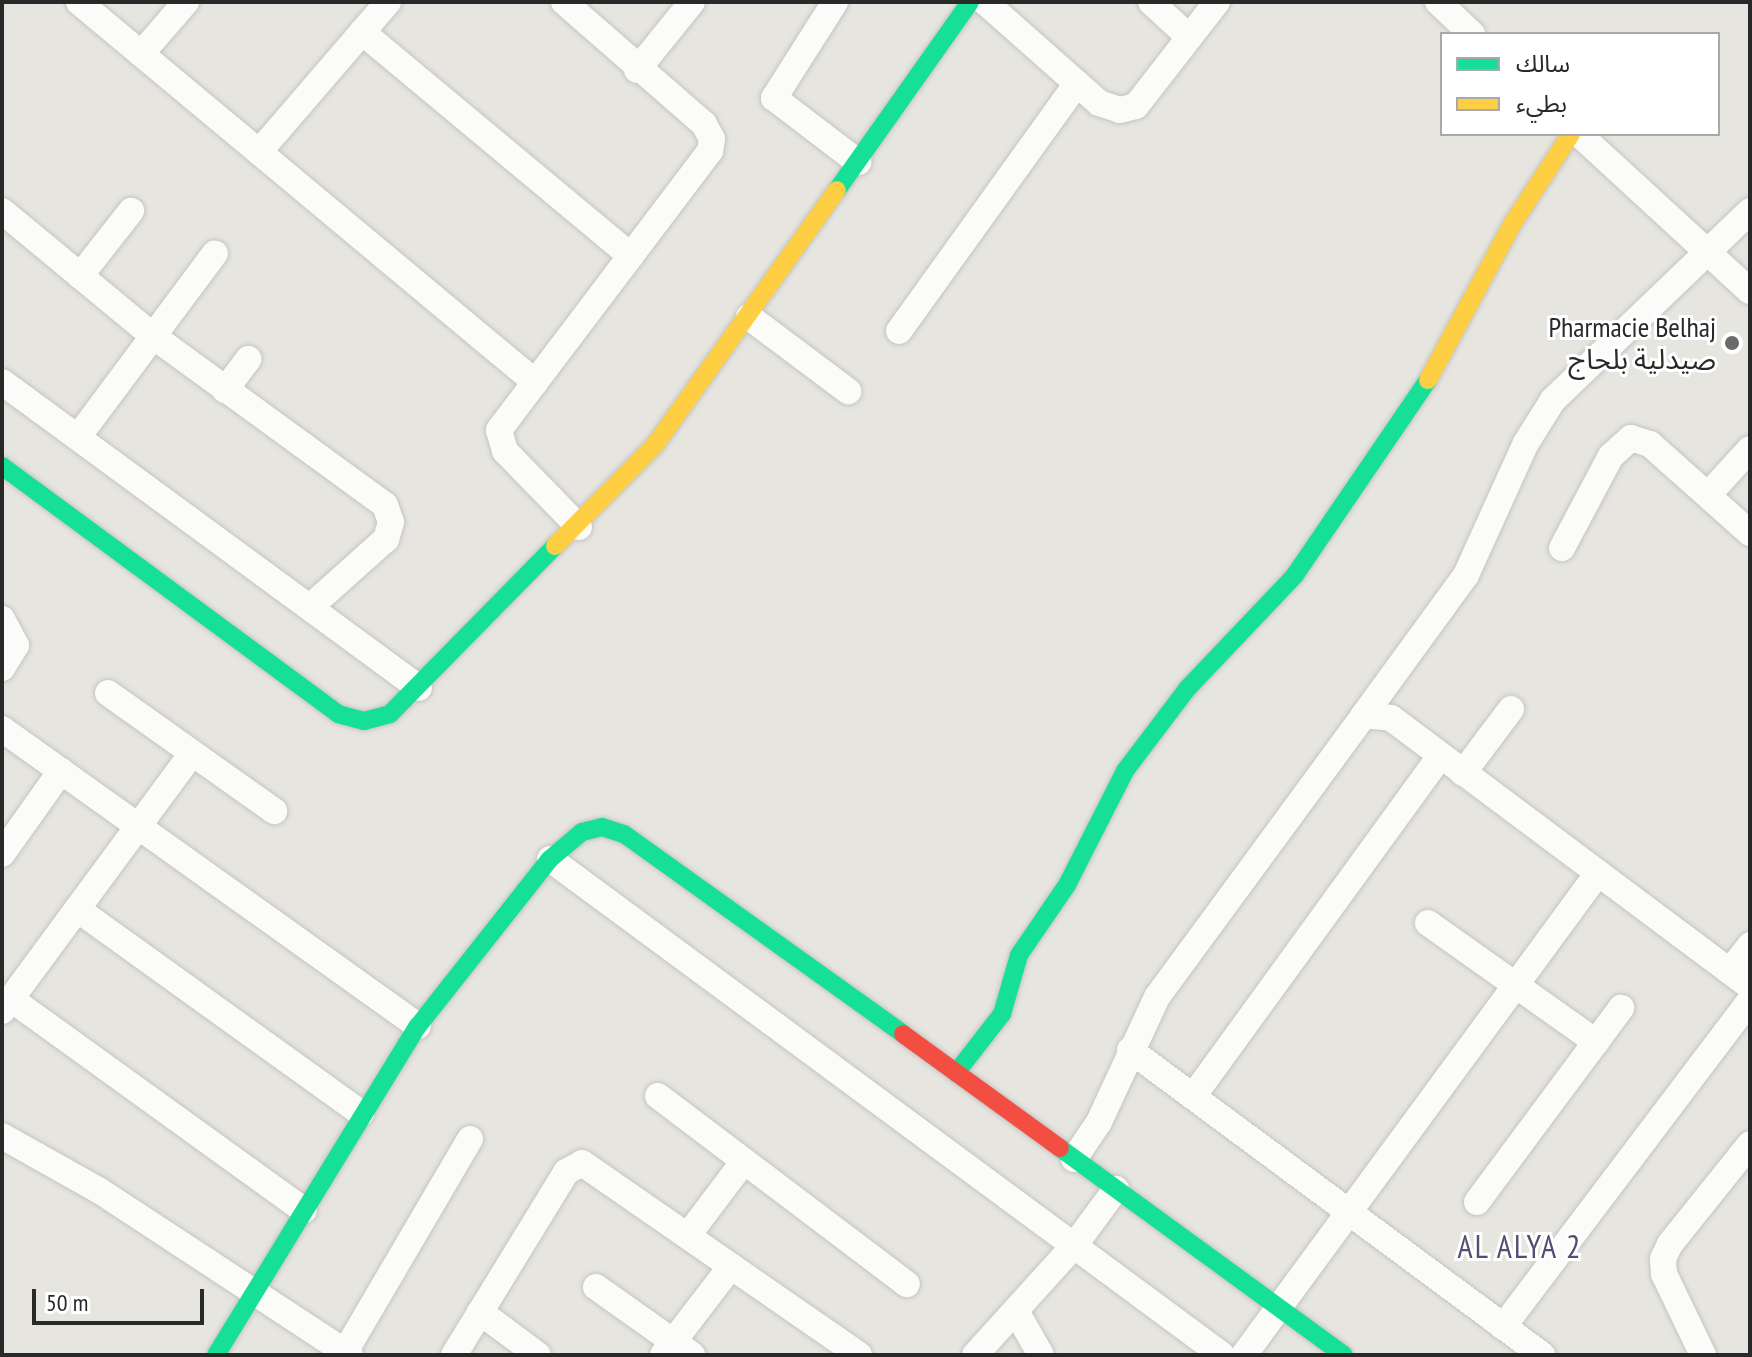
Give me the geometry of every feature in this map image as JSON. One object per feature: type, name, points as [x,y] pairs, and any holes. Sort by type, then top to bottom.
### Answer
[{"type":"street","points":[[79,2],[535,382]]},
{"type":"street","points":[[141,54],[186,2]]},
{"type":"street","points":[[259,152],[388,2]]},
{"type":"street","points":[[564,2],[637,70],[704,124],[712,139],[710,151],[502,422],[501,445],[579,527]]},
{"type":"street","points":[[637,70],[692,2]]},
{"type":"street","points":[[835,2],[774,98],[858,162]]},
{"type":"street","points":[[2,466],[338,714],[377,719],[419,688],[579,527],[655,445],[749,317],[970,2]]},
{"type":"street","points":[[985,2],[1105,107],[1136,106],[1217,2]]},
{"type":"street","points":[[1151,2],[1189,37]]},
{"type":"street","points":[[1438,2],[1470,32]]},
{"type":"street","points":[[362,32],[631,256]]},
{"type":"street","points":[[899,331],[1077,83]]},
{"type":"street","points":[[956,1073],[1002,1014],[1019,955],[1067,885],[1125,771],[1187,689],[1295,575],[1414,407],[1513,223],[1570,136]]},
{"type":"street","points":[[1581,136],[1750,291]]},
{"type":"street","points":[[2,211],[153,336],[379,500],[389,513],[386,539],[311,606]]},
{"type":"street","points":[[80,276],[131,211]]},
{"type":"street","points":[[1074,1159],[1099,1122],[1157,997],[1466,575],[1526,443],[1553,400],[1706,249],[1750,211]]},
{"type":"street","points":[[78,437],[215,253]]},
{"type":"street","points":[[749,317],[848,391]]},
{"type":"street","points":[[225,390],[248,359]]},
{"type":"street","points":[[2,382],[419,688]]},
{"type":"street","points":[[1562,548],[1611,456],[1631,438],[1644,440],[1750,533]]},
{"type":"street","points":[[1708,495],[1750,449]]},
{"type":"street","points":[[2,619],[16,645],[2,668]]},
{"type":"street","points":[[108,693],[274,811]]},
{"type":"street","points":[[1463,773],[1511,709]]},
{"type":"street","points":[[1364,715],[1391,718],[1740,979],[1750,945]]},
{"type":"street","points":[[2,729],[418,1026]]},
{"type":"street","points":[[192,753],[7,1005],[304,1210]]},
{"type":"street","points":[[1194,1095],[1440,756]]},
{"type":"street","points":[[2,854],[61,771]]},
{"type":"street","points":[[216,1355],[361,1113],[418,1026],[550,859],[592,828],[624,834],[1344,1355]]},
{"type":"street","points":[[550,859],[1222,1355]]},
{"type":"street","points":[[1244,1355],[1598,873]]},
{"type":"street","points":[[77,909],[361,1113]]},
{"type":"street","points":[[1428,923],[1596,1042]]},
{"type":"street","points":[[1503,1327],[1750,1000]]},
{"type":"street","points":[[1477,1202],[1621,1008]]},
{"type":"street","points":[[1130,1050],[1542,1355]]},
{"type":"street","points":[[658,1096],[907,1284]]},
{"type":"street","points":[[2,1136],[100,1191],[347,1353],[470,1139]]},
{"type":"street","points":[[1703,1355],[1664,1274],[1663,1259],[1670,1244],[1750,1144]]},
{"type":"street","points":[[689,1234],[744,1161]]},
{"type":"street","points":[[454,1355],[576,1163],[593,1167],[859,1355]]},
{"type":"street","points":[[975,1355],[1017,1313],[1074,1246],[1116,1189]]},
{"type":"street","points":[[596,1287],[676,1350],[731,1266]]},
{"type":"street","points":[[480,1312],[538,1355]]},
{"type":"street","points":[[1017,1313],[1041,1355]]},
{"type":"traffic: fast","points":[[837,190],[970,2]]},
{"type":"traffic: fast","points":[[956,1073],[1002,1014],[1019,955],[1067,885],[1125,771],[1187,689],[1295,575],[1428,380]]},
{"type":"traffic: fast","points":[[2,466],[338,714],[364,721],[390,714],[555,546]]},
{"type":"traffic: fast","points":[[216,1355],[418,1026],[550,859],[582,832],[602,827],[624,834],[903,1034]]},
{"type":"traffic: fast","points":[[1060,1148],[1344,1355]]},
{"type":"traffic: slow","points":[[1428,380],[1513,223],[1570,136]]},
{"type":"traffic: slow","points":[[555,546],[655,445],[837,190]]},
{"type":"traffic: jam","points":[[903,1034],[1060,1148]]},
{"type":"place","name":"Pharmacie Belhaj صيدلية بلحاج","points":[[1732,343]]},
{"type":"district","name":"AL ALYA 2","points":[[1520,1246]]}]
